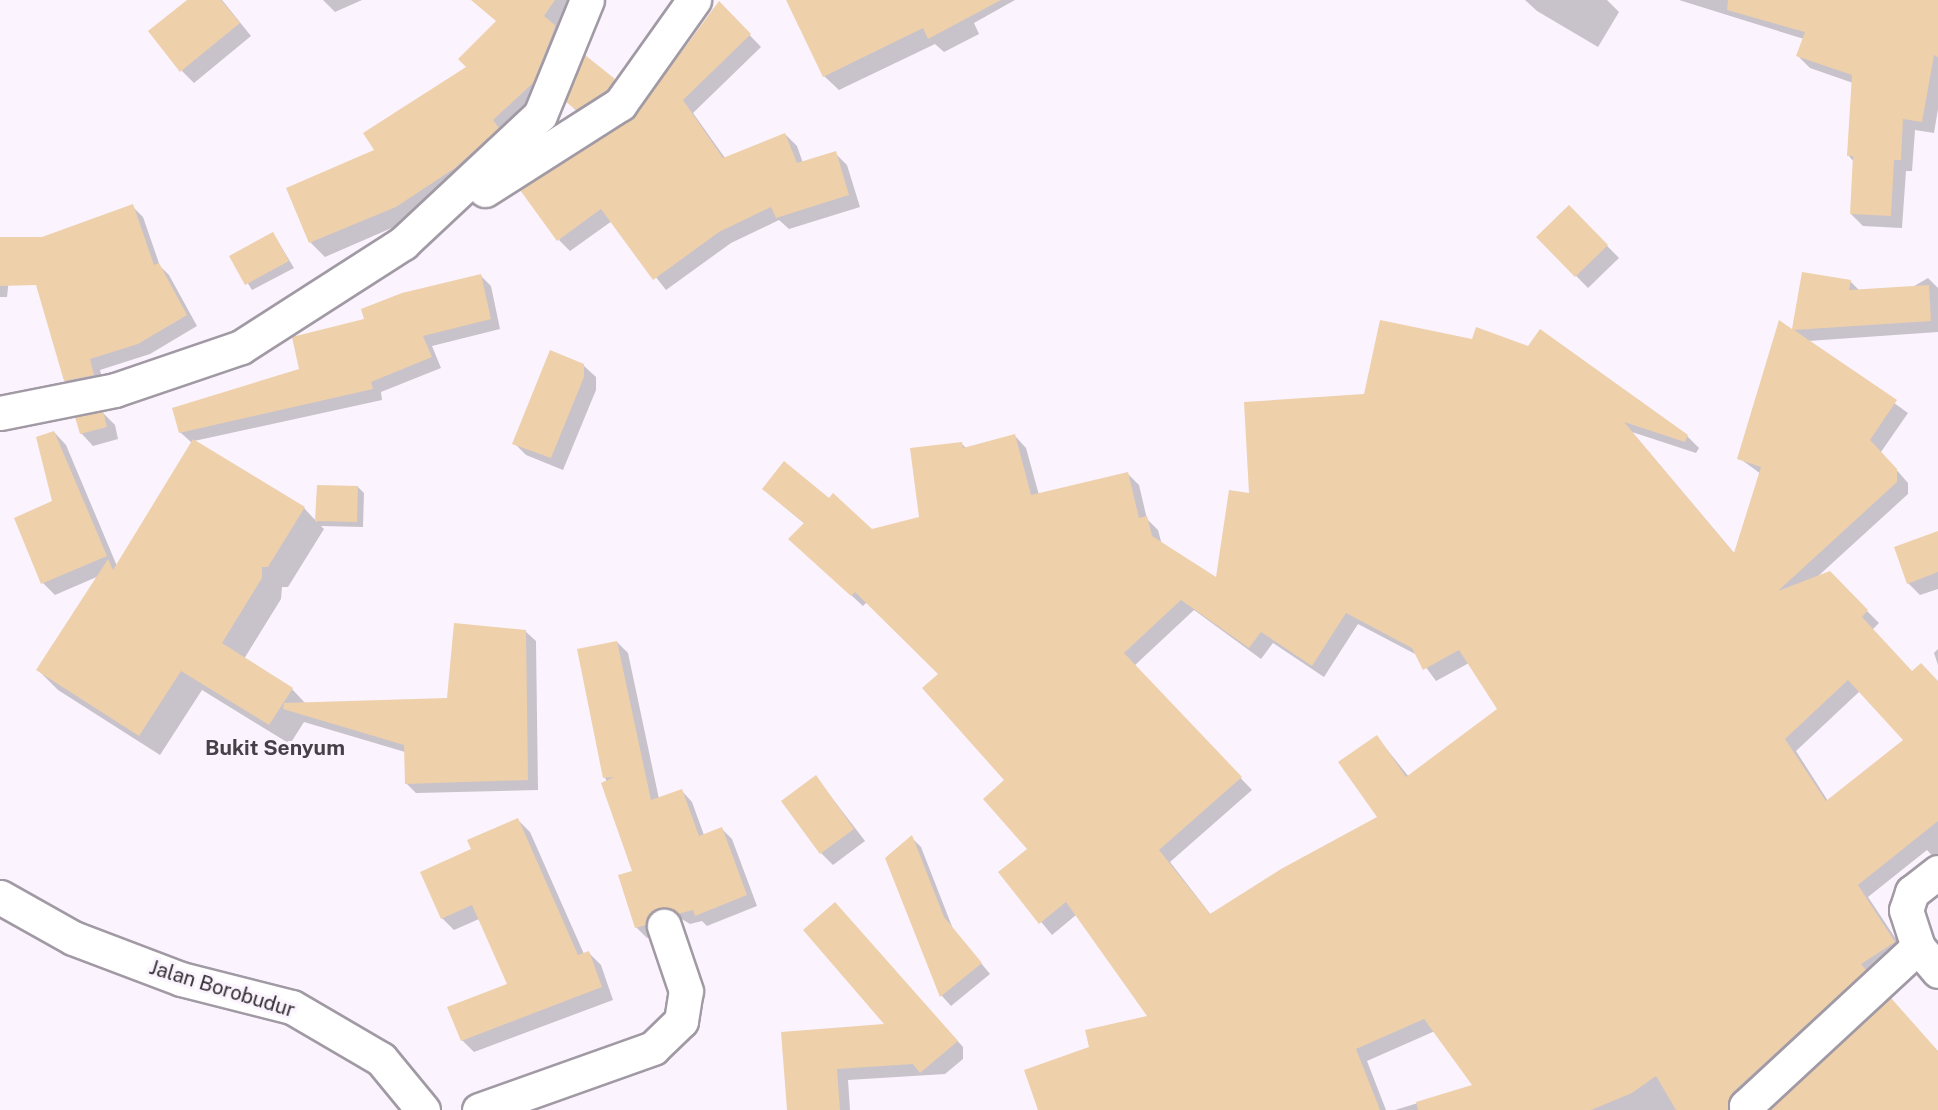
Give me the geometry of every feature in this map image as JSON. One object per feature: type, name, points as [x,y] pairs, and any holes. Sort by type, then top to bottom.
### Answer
[{"type":"street","points":[[403,243],[540,115],[588,0]]},
{"type":"street","points":[[0,413],[115,390],[241,347],[620,104],[694,0]]},
{"type":"street","points":[[1747,1110],[1746,1106],[1928,959],[1907,921],[1906,902],[1912,892],[1938,872]]},
{"type":"street","name":"Jalan Borobudur","points":[[0,897],[73,938],[181,979],[292,1007],[381,1059],[423,1110]]},
{"type":"street","points":[[478,1110],[653,1048],[681,1021],[686,991],[664,926]]},
{"type":"building","points":[[187,0],[221,0],[240,23],[180,72],[148,31]]},
{"type":"building","points":[[471,0],[555,0],[544,16],[555,25],[554,30],[533,83],[493,120],[499,128],[455,168],[396,207],[309,243],[286,188],[374,150],[363,133],[466,67],[458,59],[496,21]]},
{"type":"building","points":[[786,0],[1001,0],[928,39],[923,28],[823,77]]},
{"type":"building","points":[[1728,0],[1938,0],[1938,57],[1934,55],[1922,122],[1903,119],[1901,160],[1894,160],[1891,216],[1850,214],[1853,156],[1847,156],[1852,75],[1796,56],[1805,32],[1727,10]]},
{"type":"building","points":[[719,1],[751,34],[683,100],[723,158],[785,133],[797,163],[836,151],[849,195],[776,218],[771,207],[719,232],[653,280],[601,209],[557,241],[520,190],[635,115]]},
{"type":"building","points":[[585,55],[615,79],[607,90],[576,110],[566,102]]},
{"type":"building","points":[[133,204],[154,265],[159,263],[187,315],[138,344],[90,359],[94,375],[64,381],[36,285],[0,286],[0,237],[42,237]]},
{"type":"building","points":[[1569,205],[1608,245],[1575,277],[1536,237]]},
{"type":"building","points":[[273,232],[289,261],[245,285],[229,256]]},
{"type":"building","points":[[1802,272],[1851,280],[1849,290],[1929,285],[1931,321],[1794,330],[1897,400],[1870,440],[1897,469],[1897,482],[1778,591],[1830,571],[1868,610],[1862,617],[1912,671],[1921,663],[1938,681],[1938,821],[1858,885],[1895,942],[1861,964],[1866,970],[1733,1092],[1728,1110],[1676,1110],[1656,1076],[1632,1093],[1591,1110],[1418,1110],[1416,1102],[1472,1085],[1424,1019],[1356,1049],[1380,1110],[1038,1110],[1024,1070],[1089,1047],[1085,1030],[1147,1016],[1066,902],[1039,924],[998,872],[1027,849],[983,799],[1004,780],[922,688],[938,674],[855,592],[851,596],[788,539],[804,523],[762,489],[784,461],[829,498],[833,493],[872,529],[919,517],[910,448],[962,442],[963,448],[1015,434],[1031,495],[1128,472],[1139,518],[1147,516],[1152,536],[1216,577],[1229,490],[1249,493],[1244,402],[1364,394],[1380,320],[1472,339],[1476,327],[1528,346],[1540,329],[1688,435],[1685,442],[1624,422],[1734,553],[1761,467],[1737,459],[1779,320],[1792,329]],"holes":[[[1181,600],[1249,648],[1261,632],[1312,666],[1346,613],[1412,648],[1423,670],[1459,650],[1497,709],[1406,777],[1377,735],[1338,762],[1377,817],[1281,869],[1210,914],[1159,850],[1242,777],[1124,653]],[[1848,680],[1903,740],[1826,801],[1785,739]]]},
{"type":"building","points":[[481,274],[491,319],[423,336],[432,357],[371,382],[373,389],[179,433],[172,408],[299,369],[292,337],[364,319],[361,309],[402,293]]},
{"type":"building","points":[[550,350],[584,364],[584,377],[551,458],[512,444]]},
{"type":"building","points":[[103,411],[107,427],[80,434],[75,417]]},
{"type":"building","points":[[54,431],[107,556],[41,584],[14,518],[52,501],[36,437]]},
{"type":"building","points":[[193,439],[305,507],[268,567],[262,567],[262,578],[222,643],[293,688],[269,725],[181,671],[139,736],[36,670],[108,559],[113,570]]},
{"type":"building","points":[[317,485],[358,486],[357,522],[315,521]]},
{"type":"building","points":[[1938,531],[1938,572],[1907,584],[1894,547]]},
{"type":"building","points":[[454,623],[526,630],[528,780],[405,784],[404,745],[283,709],[284,703],[447,698]]},
{"type":"building","points":[[617,641],[651,800],[682,789],[699,836],[722,827],[747,895],[695,916],[693,910],[678,914],[668,908],[659,908],[650,914],[646,925],[635,928],[618,875],[632,871],[601,783],[614,777],[603,778],[577,649]]},
{"type":"building","points":[[816,775],[854,829],[820,854],[781,801]]},
{"type":"building","points":[[518,818],[578,955],[589,951],[602,987],[461,1041],[447,1007],[507,984],[472,905],[441,919],[420,872],[471,849],[467,840]]},
{"type":"building","points":[[912,835],[944,917],[982,963],[940,997],[885,858]]},
{"type":"building","points":[[835,902],[958,1041],[920,1073],[913,1064],[837,1069],[840,1110],[787,1110],[781,1032],[884,1024],[803,930]]},
{"type":"building","points":[[1891,998],[1938,1051],[1938,1110],[1769,1110]]},
{"type":"district","name":"Bukit Senyum","points":[[275,748]]}]
